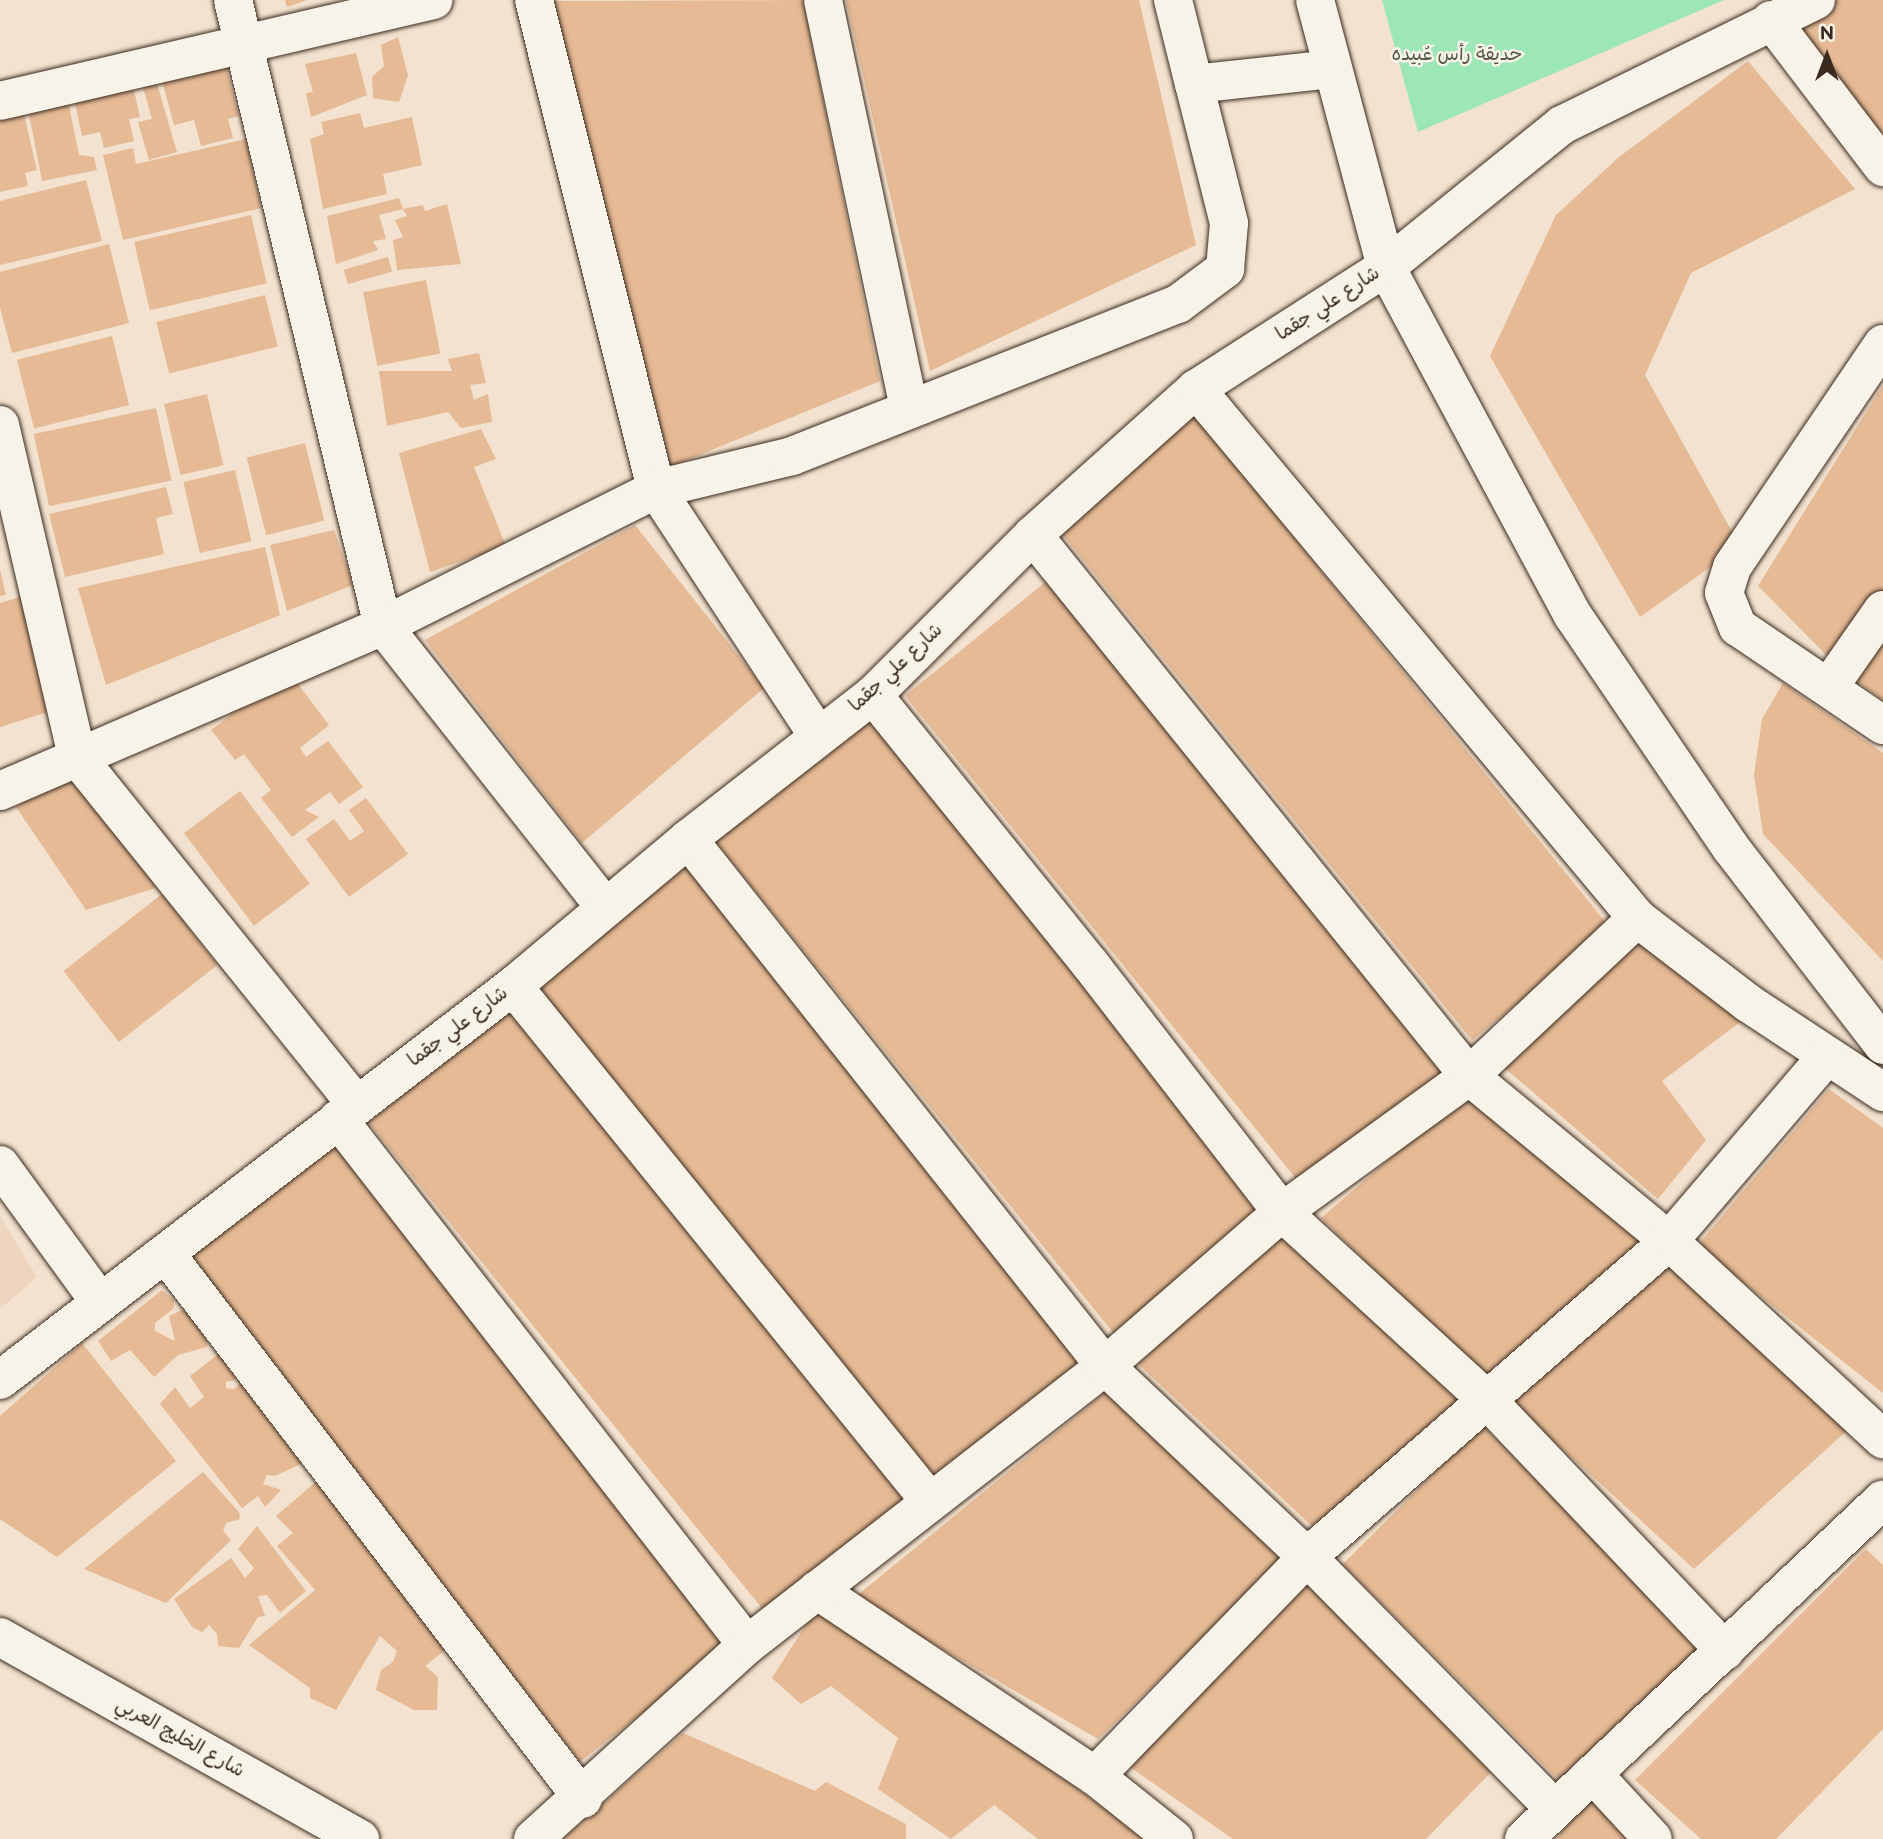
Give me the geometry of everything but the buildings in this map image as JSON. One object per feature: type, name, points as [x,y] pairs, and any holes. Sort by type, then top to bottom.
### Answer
[{"type":"street","points":[[233,0],[383,625],[605,907]]},
{"type":"street","points":[[0,101],[433,0]]},
{"type":"street","points":[[534,0],[656,489],[817,734]]},
{"type":"street","points":[[822,0],[909,409]]},
{"type":"street","points":[[0,791],[383,625],[656,489],[792,456],[1178,304],[1225,269],[1228,223],[1172,0]]},
{"type":"street","points":[[1315,0],[1331,69],[1386,267],[1572,614],[1731,848],[1883,1045]]},
{"type":"street","name":"شارع علي جقما","points":[[0,1380],[513,986],[605,907],[817,734],[873,695],[1033,535],[1196,389],[1386,267],[1562,125],[1770,20],[1816,0]]},
{"type":"street","points":[[1770,20],[1883,167]]},
{"type":"street","points":[[1194,84],[1331,69]]},
{"type":"street","points":[[1883,344],[1732,567],[1724,593],[1738,627],[1883,725]]},
{"type":"street","points":[[1196,389],[1637,918],[1748,1003],[1883,1092]]},
{"type":"street","points":[[0,425],[77,758],[347,1112],[747,1646]]},
{"type":"street","points":[[1033,535],[1469,1076],[1669,1241],[1883,1439]]},
{"type":"street","points":[[1829,687],[1883,610]]},
{"type":"street","points":[[873,695],[1090,964],[1282,1212],[1489,1402],[1725,1651]]},
{"type":"street","points":[[688,839],[1105,1366],[1307,1558],[1555,1810]]},
{"type":"street","points":[[533,1839],[583,1799],[747,1646],[929,1500],[1105,1366],[1282,1212],[1469,1076],[1637,918]]},
{"type":"street","points":[[513,986],[929,1500]]},
{"type":"street","points":[[1095,1776],[1307,1558],[1489,1402],[1669,1241],[1827,1056]]},
{"type":"street","points":[[0,1166],[100,1303]]},
{"type":"street","points":[[166,1254],[583,1799]]},
{"type":"street","points":[[1524,1839],[1880,1507]]},
{"type":"street","points":[[817,1590],[1095,1776],[1174,1839]]},
{"type":"street","name":"شارع الخليج العربي","points":[[0,1637],[360,1839]]},
{"type":"street","points":[[1594,1774],[1653,1839]]},
{"type":"shaded area","points":[[0,1216],[37,1277],[0,1309]]},
{"type":"green space","name":"حديقة رأس عُبيده","points":[[1382,0],[1724,0],[1418,132]]}]
